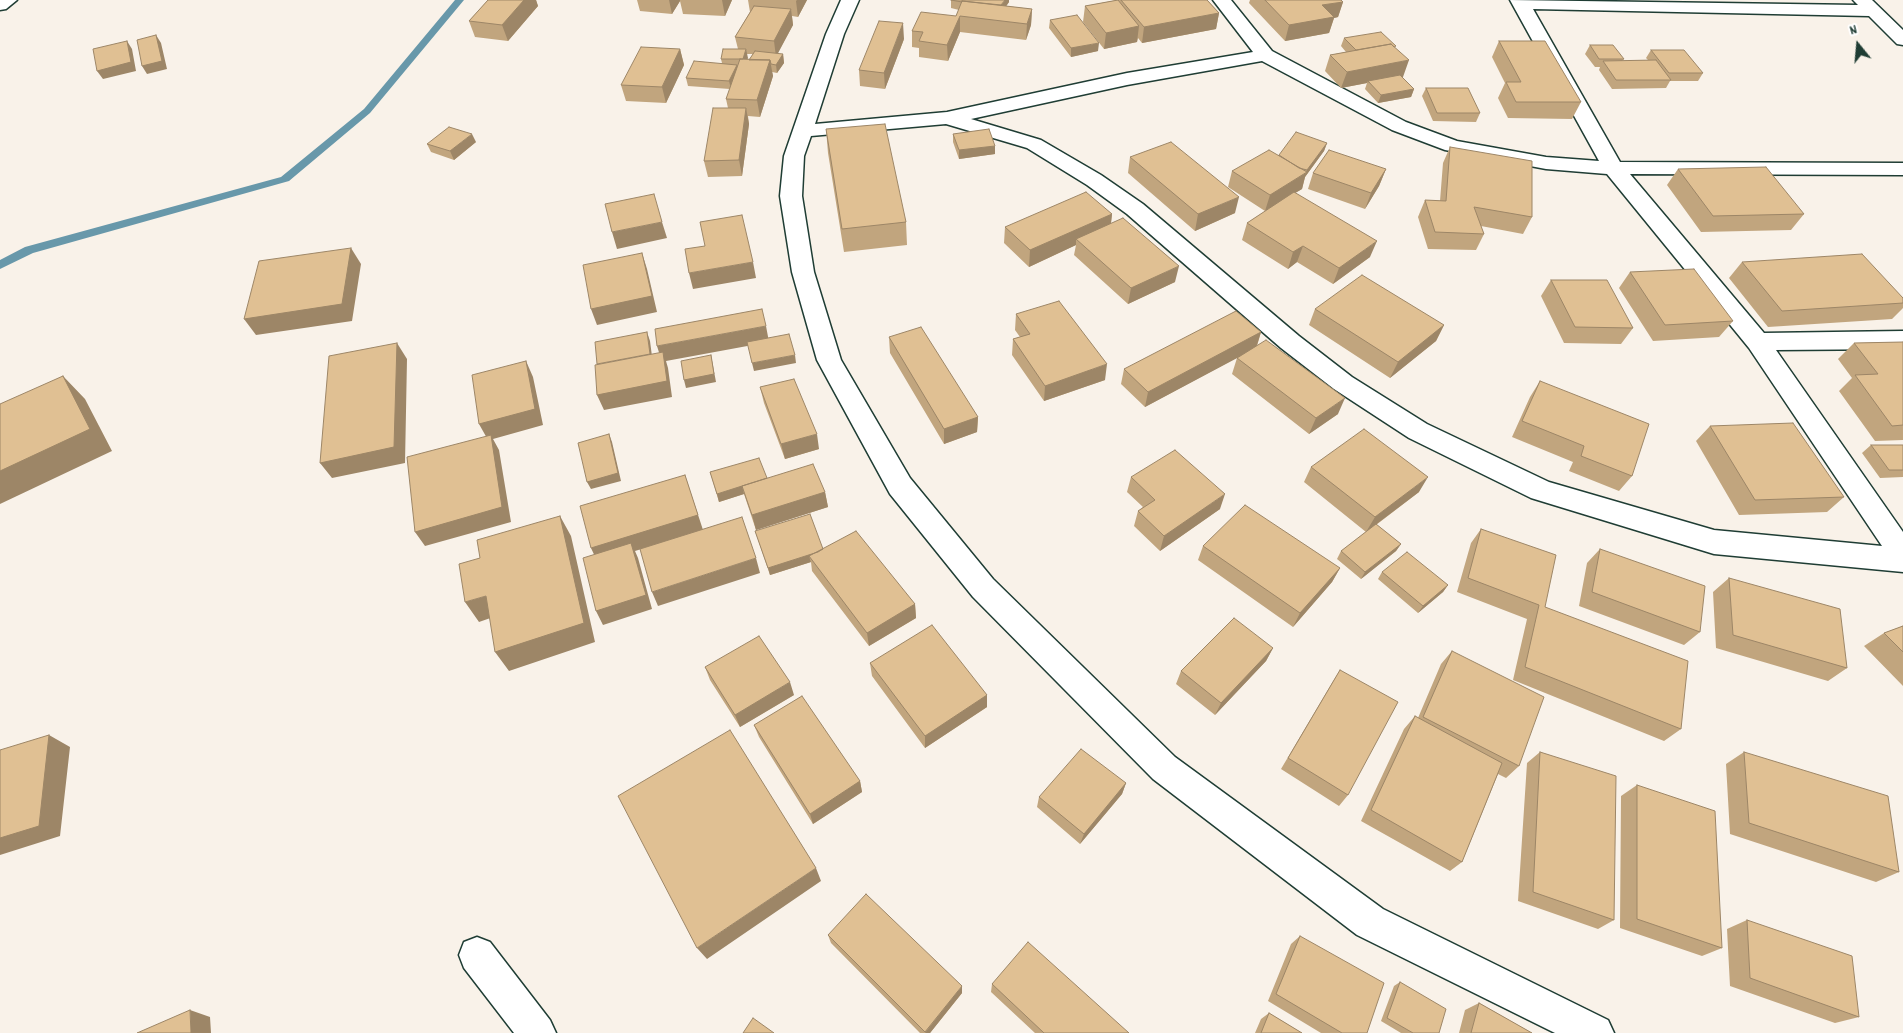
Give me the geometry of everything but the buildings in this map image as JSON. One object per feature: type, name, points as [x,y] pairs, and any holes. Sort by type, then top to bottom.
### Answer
[{"type":"street","points":[[0,5],[8,0]]},
{"type":"street","points":[[850,0],[835,34],[804,131],[794,156],[791,196],[803,272],[829,360],[900,486],[983,588],[1164,768],[1370,922],[1595,1033]]},
{"type":"street","points":[[1222,0],[1266,55],[1399,126],[1452,146],[1493,155],[1546,163],[1613,168],[1903,169]]},
{"type":"street","points":[[1903,40],[1867,5],[1520,2],[1613,168],[1758,342],[1903,555]]},
{"type":"street","points":[[804,131],[947,118],[1127,79],[1266,55]]},
{"type":"street","points":[[947,118],[1034,144],[1094,180],[1135,208],[1283,336],[1343,383],[1418,431],[1541,490],[1714,542],[1903,560]]},
{"type":"street","points":[[1758,342],[1903,340]]},
{"type":"street","points":[[477,955],[537,1033]]},
{"type":"waterway","points":[[0,265],[29,250],[285,179],[367,111],[460,0]]}]
